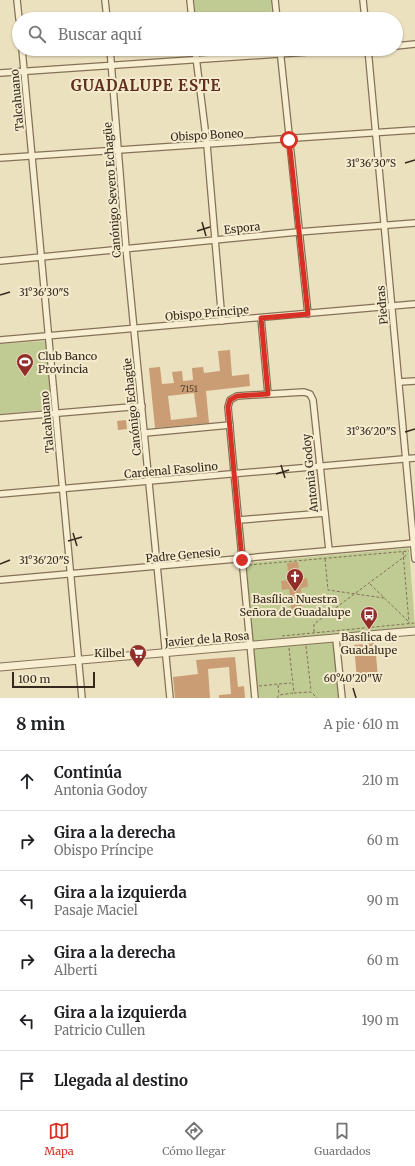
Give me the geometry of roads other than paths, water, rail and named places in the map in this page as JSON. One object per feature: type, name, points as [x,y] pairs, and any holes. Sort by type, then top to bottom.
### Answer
[{"type":"street","points":[[17,0],[18,12]]},
{"type":"street","points":[[105,0],[106,12]]},
{"type":"street","points":[[190,0],[191,12]]},
{"type":"street","points":[[275,0],[276,12]]},
{"type":"street","points":[[363,0],[364,12]]},
{"type":"street","points":[[403,45],[415,44]]},
{"type":"street","name":"Talcahuano","points":[[23,56],[72,575],[82,698]]},
{"type":"street","name":"Canónigo Severo Echagüe","points":[[111,56],[126,248],[135,329]]},
{"type":"street","points":[[196,56],[207,145],[222,321]]},
{"type":"street","points":[[0,73],[238,56]]},
{"type":"street","points":[[280,56],[298,232],[308,314]]},
{"type":"street","name":"Piedras","points":[[369,56],[407,459],[414,543],[412,551],[415,559]]},
{"type":"street","name":"Obispo Boneo","points":[[0,158],[289,140],[415,130]]},
{"type":"street","name":"Espora","points":[[0,261],[298,232],[415,223]]},
{"type":"street","name":"Obispo Príncipe","points":[[0,340],[415,304]]},
{"type":"street","points":[[255,698],[228,407],[230,400],[237,396],[268,394],[261,318]]},
{"type":"street","name":"Canónigo Echagüe","points":[[135,329],[170,698]]},
{"type":"street","points":[[400,382],[415,381]]},
{"type":"street","name":"Antonia Godoy","points":[[268,394],[304,392],[310,394],[312,400],[329,550]]},
{"type":"street","points":[[0,418],[56,412],[142,406]]},
{"type":"street","points":[[145,433],[230,425]]},
{"type":"street","name":"Cardenal Fasolino","points":[[0,494],[234,475],[415,458]]},
{"type":"street","points":[[239,520],[325,513]]},
{"type":"street","name":"Padre Genesio","points":[[0,580],[242,560],[329,550],[414,543]]},
{"type":"street","name":"Javier de la Rosa","points":[[0,667],[306,642],[336,639],[412,626]]},
{"type":"street","points":[[336,639],[342,698]]},
{"type":"place","name":"Club Banco Provincia","points":[[25,377]]},
{"type":"place","name":"Basílica Nuestra Señora de Guadalupe","points":[[295,592]]},
{"type":"place","name":"Basílica de Guadalupe","points":[[369,630]]},
{"type":"place","name":"Kilbel","points":[[138,668]]},
{"type":"district","name":"GUADALUPE ESTE","points":[[146,86]]}]
